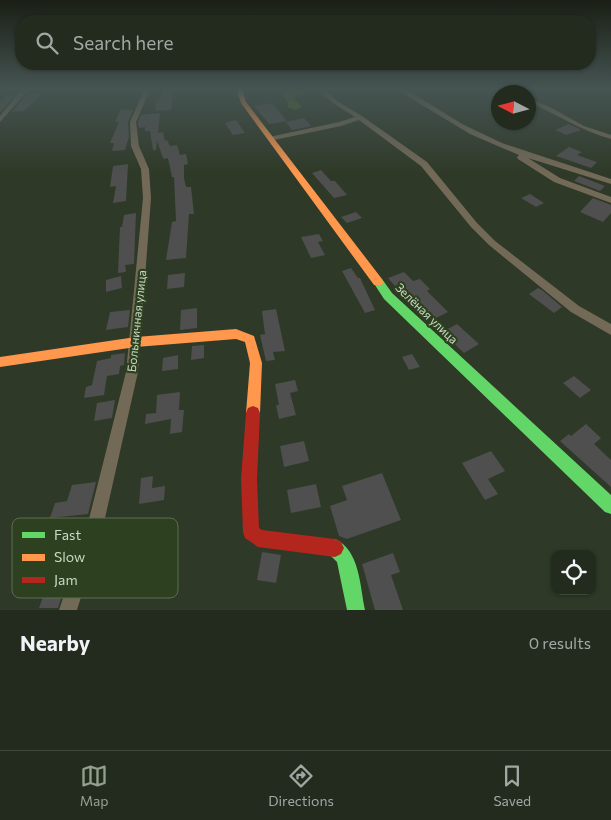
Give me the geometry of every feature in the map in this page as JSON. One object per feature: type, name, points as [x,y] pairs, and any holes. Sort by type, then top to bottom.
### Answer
[{"type":"street","name":"Больничная улица","points":[[97,518],[132,372],[136,342],[147,198],[145,169],[135,146],[133,122],[135,116]]},
{"type":"street","name":"Зелёная улица","points":[[254,116],[388,296],[611,506]]},
{"type":"street","points":[[447,116],[475,134],[512,150],[611,182]]},
{"type":"street","points":[[563,116],[582,127],[611,137]]},
{"type":"street","points":[[272,139],[341,124],[360,117],[424,164],[474,226],[492,243],[574,309],[611,330]]},
{"type":"street","points":[[512,150],[557,180],[611,200]]},
{"type":"street","points":[[0,362],[136,342],[236,334],[250,339],[256,363],[249,479],[251,532],[258,538],[335,548],[345,558],[356,610]]},
{"type":"street","name":"Больничная улица","points":[[68,610],[72,598]]},
{"type":"building","points":[[118,116],[130,116],[128,122],[129,137],[125,150],[112,151],[114,143],[110,143],[119,122],[115,122]]},
{"type":"building","points":[[140,116],[160,116],[158,133],[163,132],[165,141],[167,140],[170,146],[177,145],[180,155],[186,154],[188,164],[184,165],[184,178],[186,187],[191,187],[194,214],[189,214],[186,258],[166,260],[172,222],[176,221],[174,177],[172,177],[168,158],[164,159],[162,156],[157,140],[156,150],[153,150],[150,131],[145,131],[145,127],[139,128],[138,122]]},
{"type":"building","points":[[263,116],[283,116],[287,121],[269,124]]},
{"type":"building","points":[[304,118],[311,126],[292,130],[286,122]]},
{"type":"building","points":[[236,120],[245,133],[233,135],[225,123]]},
{"type":"building","points":[[569,124],[581,130],[566,135],[555,130]]},
{"type":"building","points":[[569,147],[582,152],[577,155],[597,162],[591,168],[556,156]]},
{"type":"building","points":[[128,164],[126,201],[113,203],[116,186],[110,187],[113,166]]},
{"type":"building","points":[[321,170],[331,181],[335,181],[347,195],[334,198],[312,173]]},
{"type":"building","points":[[579,176],[605,186],[600,191],[574,181]]},
{"type":"building","points":[[530,194],[544,203],[536,207],[521,198]]},
{"type":"building","points":[[593,198],[611,205],[611,213],[603,222],[580,212]]},
{"type":"building","points":[[356,212],[362,218],[347,223],[341,217]]},
{"type":"building","points":[[136,213],[134,264],[125,265],[126,272],[118,273],[120,227],[122,227],[124,215]]},
{"type":"building","points":[[319,234],[323,241],[318,242],[325,255],[311,258],[301,237]]},
{"type":"building","points":[[351,268],[360,278],[375,310],[365,313],[342,271]]},
{"type":"building","points":[[404,272],[413,281],[420,279],[430,289],[427,291],[448,312],[434,319],[399,284],[395,286],[388,278]]},
{"type":"building","points":[[185,273],[184,287],[167,289],[168,275]]},
{"type":"building","points":[[121,276],[122,288],[106,292],[106,280]]},
{"type":"building","points":[[538,288],[562,307],[554,313],[529,294]]},
{"type":"building","points":[[197,308],[197,328],[180,330],[181,310]]},
{"type":"building","points":[[276,309],[285,351],[273,352],[275,360],[266,361],[260,335],[265,334],[262,311]]},
{"type":"building","points":[[130,310],[128,327],[106,330],[110,312]]},
{"type":"building","points":[[457,324],[479,344],[464,353],[442,332]]},
{"type":"building","points":[[204,345],[204,358],[191,360],[192,346]]},
{"type":"building","points":[[125,353],[124,365],[120,366],[119,374],[107,376],[104,395],[84,398],[86,387],[92,385],[97,361],[111,358],[111,355]]},
{"type":"building","points":[[412,354],[420,367],[409,370],[402,357]]},
{"type":"building","points":[[178,355],[178,369],[162,371],[163,358]]},
{"type":"building","points":[[574,376],[591,390],[580,398],[563,383]]},
{"type":"building","points":[[295,380],[298,391],[290,393],[296,415],[279,419],[276,405],[279,405],[275,384]]},
{"type":"building","points":[[180,392],[179,410],[184,410],[182,432],[170,434],[171,419],[145,424],[146,414],[156,413],[157,395]]},
{"type":"building","points":[[115,400],[112,418],[94,421],[97,403]]},
{"type":"building","points":[[586,424],[601,438],[594,444],[611,460],[611,487],[560,441],[569,434],[571,436]]},
{"type":"building","points":[[304,441],[309,461],[284,467],[280,446]]},
{"type":"building","points":[[491,451],[505,471],[488,479],[498,494],[485,500],[462,463]]},
{"type":"building","points":[[382,473],[401,520],[347,539],[339,536],[330,506],[347,500],[342,486]]},
{"type":"building","points":[[153,476],[152,488],[165,486],[164,500],[139,504],[141,478]]},
{"type":"building","points":[[96,482],[88,514],[50,518],[55,503],[67,501],[72,485]]},
{"type":"building","points":[[316,484],[321,507],[291,513],[287,490]]},
{"type":"building","points":[[262,552],[281,555],[276,583],[257,580]]},
{"type":"building","points":[[393,553],[400,572],[391,575],[403,610],[375,610],[362,564]]},
{"type":"building","points":[[43,598],[61,598],[58,608],[39,608]]},
{"type":"traffic: fast","points":[[378,282],[388,296],[611,506]]},
{"type":"traffic: fast","points":[[335,548],[345,558],[356,610]]},
{"type":"traffic: slow","points":[[254,116],[378,282]]},
{"type":"traffic: slow","points":[[0,362],[136,342],[236,334],[250,339],[256,363],[253,413]]},
{"type":"traffic: jam","points":[[253,413],[249,479],[251,532],[258,538],[335,548]]}]
